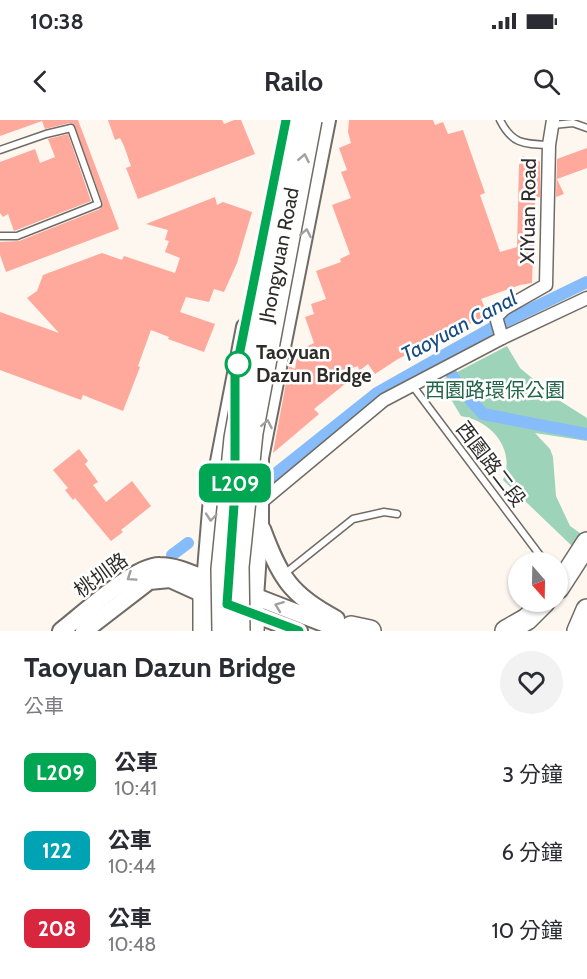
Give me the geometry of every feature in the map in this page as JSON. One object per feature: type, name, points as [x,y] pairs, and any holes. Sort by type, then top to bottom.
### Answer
[{"type":"highway","points":[[223,631],[222,569],[235,438],[293,120]]},
{"type":"highway","points":[[239,631],[238,567],[252,433],[311,120]]},
{"type":"highway","points":[[568,572],[587,543]]},
{"type":"highway","points":[[204,631],[205,587]]},
{"type":"highway","points":[[228,596],[228,631]]},
{"type":"highway","points":[[578,631],[587,610]]},
{"type":"highway","points":[[506,631],[527,619],[534,612]]},
{"type":"main road","name":"Jhongyuan Road","points":[[205,587],[212,498],[286,120]]},
{"type":"main road","name":"Jhongyuan Road","points":[[254,614],[260,524],[260,458],[327,120]]},
{"type":"main road","points":[[228,596],[235,491],[235,376]]},
{"type":"main road","points":[[260,524],[272,556],[294,591],[320,610],[356,630]]},
{"type":"main road","name":"桃圳路","points":[[61,631],[134,574],[151,566],[172,567],[205,587]]},
{"type":"main road","name":"桃圳路","points":[[84,631],[149,581],[170,579],[205,587]]},
{"type":"main road","points":[[205,587],[228,596],[254,614],[298,631]]},
{"type":"main road","points":[[254,614],[356,630]]},
{"type":"street","name":"XiYuan Road","points":[[502,338],[496,317],[504,309],[546,285],[549,145],[553,122]]},
{"type":"street","points":[[259,504],[384,400],[502,338],[587,298]]},
{"type":"lane","points":[[500,120],[507,135],[526,145],[549,145]]},
{"type":"lane","points":[[553,122],[573,123],[587,128]]},
{"type":"lane","points":[[0,150],[71,128],[98,204],[17,236],[0,236]]},
{"type":"lane","name":"西園路二段","points":[[412,385],[537,552]]},
{"type":"lane","points":[[283,575],[353,519],[384,512],[398,514]]},
{"type":"green space","name":"西園路環保公園","points":[[507,346],[520,368],[557,399],[587,418],[587,441],[535,433],[550,449],[553,457],[556,496],[570,526],[580,533],[572,546],[503,480],[506,469],[504,448],[491,431],[482,424],[461,416],[440,381]]},
{"type":"building","points":[[0,120],[78,120],[119,229],[6,272],[0,255],[0,242],[19,241],[100,209],[103,204],[74,124],[45,129],[42,121],[0,136]]},
{"type":"building","points":[[108,120],[222,120],[224,124],[241,120],[255,154],[138,199],[126,168],[131,166],[124,146],[120,138],[115,140]]},
{"type":"building","points":[[349,120],[433,120],[435,125],[443,122],[448,134],[463,130],[485,193],[480,195],[500,252],[517,247],[519,165],[523,156],[533,161],[540,161],[540,197],[535,198],[532,283],[481,299],[488,315],[398,359],[375,374],[368,364],[359,371],[358,366],[338,373],[345,384],[314,409],[319,414],[273,453],[289,366],[295,369],[298,351],[314,343],[305,317],[314,314],[311,304],[326,299],[316,271],[341,262],[340,259],[350,254],[332,205],[351,198],[341,172],[347,170],[339,148],[351,143],[348,132]]},
{"type":"building","points":[[68,134],[91,201],[14,231],[8,214],[3,217],[0,213],[0,162],[35,149],[40,163],[55,157],[48,139]]},
{"type":"building","points":[[587,148],[587,168],[557,179],[564,194],[556,197],[557,159]]},
{"type":"building","points":[[215,197],[217,205],[223,202],[252,212],[237,263],[224,292],[214,289],[209,302],[186,297],[180,312],[215,324],[204,352],[151,330],[123,411],[83,395],[81,400],[0,370],[0,312],[59,333],[27,298],[37,291],[43,275],[102,253],[122,260],[124,256],[175,273],[180,258],[165,252],[169,241],[165,240],[168,230],[146,224]]},
{"type":"building","points":[[79,449],[88,461],[85,464],[98,482],[93,485],[106,502],[132,481],[151,506],[111,541],[75,498],[73,500],[65,490],[68,488],[53,470]]},
{"type":"waterway","name":"Taoyuan Canal","points":[[269,479],[377,393],[492,328],[587,282]]},
{"type":"waterway","points":[[443,360],[459,387],[483,414],[587,434]]},
{"type":"waterway","name":"Taoyuan Canal","points":[[172,555],[188,543]]},
{"type":"bus line","name":"L209","points":[[286,120],[235,376],[235,491],[227,604],[299,631]]},
{"type":"place","name":"Taoyuan Dazun Bridge","points":[[238,364]]}]
